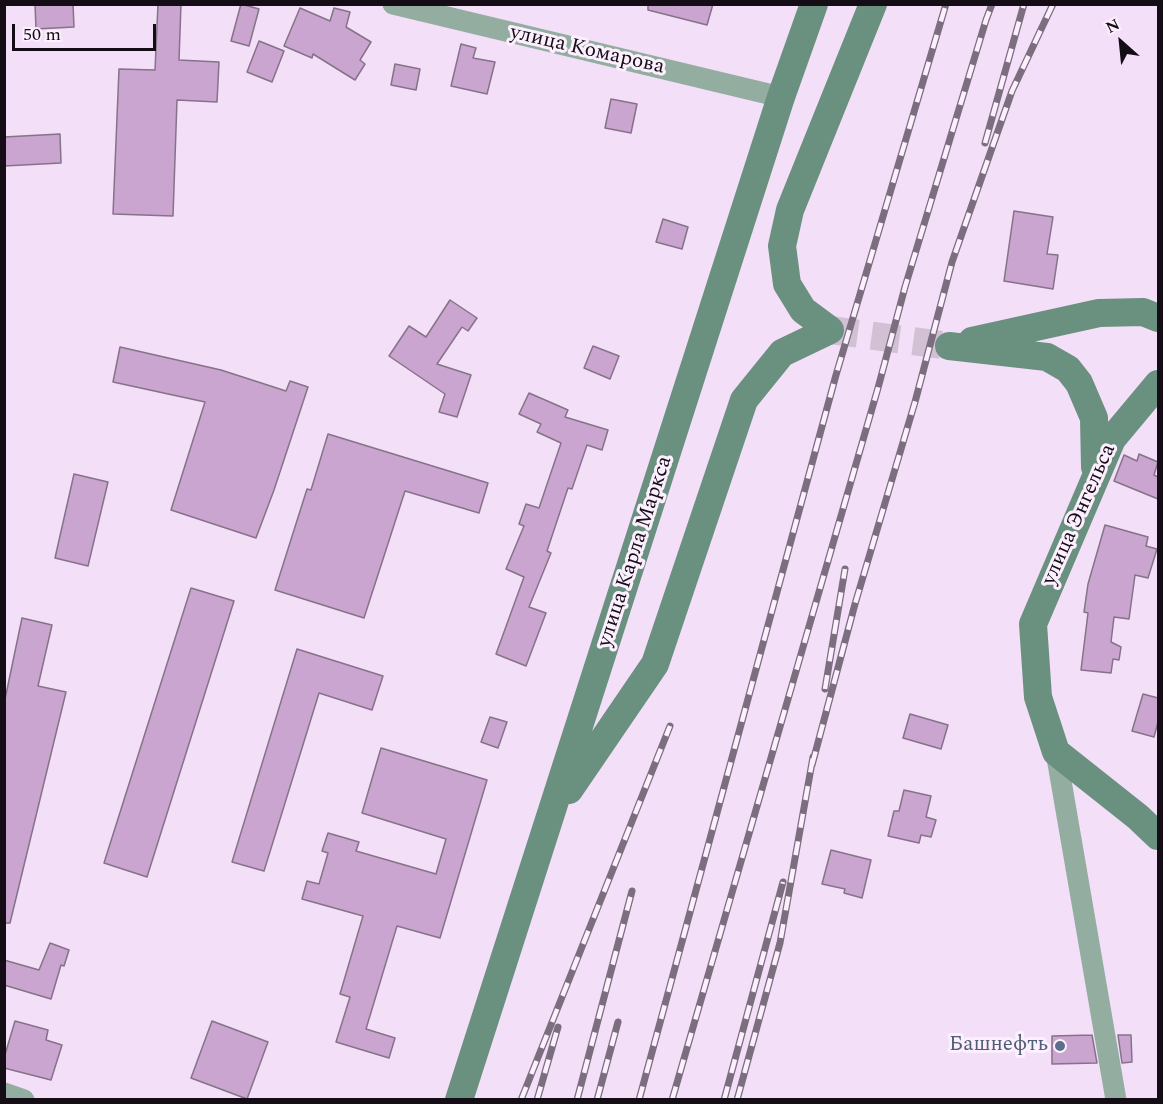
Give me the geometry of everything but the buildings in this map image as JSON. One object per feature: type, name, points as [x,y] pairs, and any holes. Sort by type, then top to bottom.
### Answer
[{"type":"street","name":"улица Комарова","points":[[393,4],[781,97]]},
{"type":"street","name":"улица Карла Маркса","points":[[459,1100],[781,97],[814,4]]},
{"type":"street","points":[[552,814],[655,664],[744,400],[782,353],[830,330],[803,310],[787,284],[782,246],[790,210],[873,4]]},
{"type":"street","points":[[1095,478],[1094,418],[1078,383],[1068,369],[1047,357],[950,346],[1099,313],[1143,312],[1158,318]]},
{"type":"street","name":"улица Энгельса","points":[[1056,752],[1038,697],[1033,624],[1112,439],[1158,384]]},
{"type":"street","points":[[1056,752],[1138,817],[1158,836]]},
{"type":"street","points":[[1056,752],[1116,1100]]},
{"type":"street","points":[[4,1093],[24,1100]]},
{"type":"tunnel","points":[[830,330],[949,346]]},
{"type":"railway","points":[[639,1100],[836,375],[946,4]]},
{"type":"railway","points":[[672,1100],[878,388],[905,287],[992,4]]},
{"type":"railway","points":[[985,143],[1024,4]]},
{"type":"railway","points":[[812,765],[855,604],[915,402],[952,262],[1012,91],[1053,4]]},
{"type":"railway","points":[[825,689],[845,569]]},
{"type":"railway","points":[[521,1100],[670,726]]},
{"type":"railway","points":[[737,1100],[780,943],[813,757]]},
{"type":"railway","points":[[724,1100],[783,882]]},
{"type":"railway","points":[[577,1100],[632,891]]},
{"type":"railway","points":[[597,1100],[618,1022]]},
{"type":"railway","points":[[537,1100],[558,1027]]},
{"type":"place","name":"Башнефть","points":[[1060,1046]]}]
